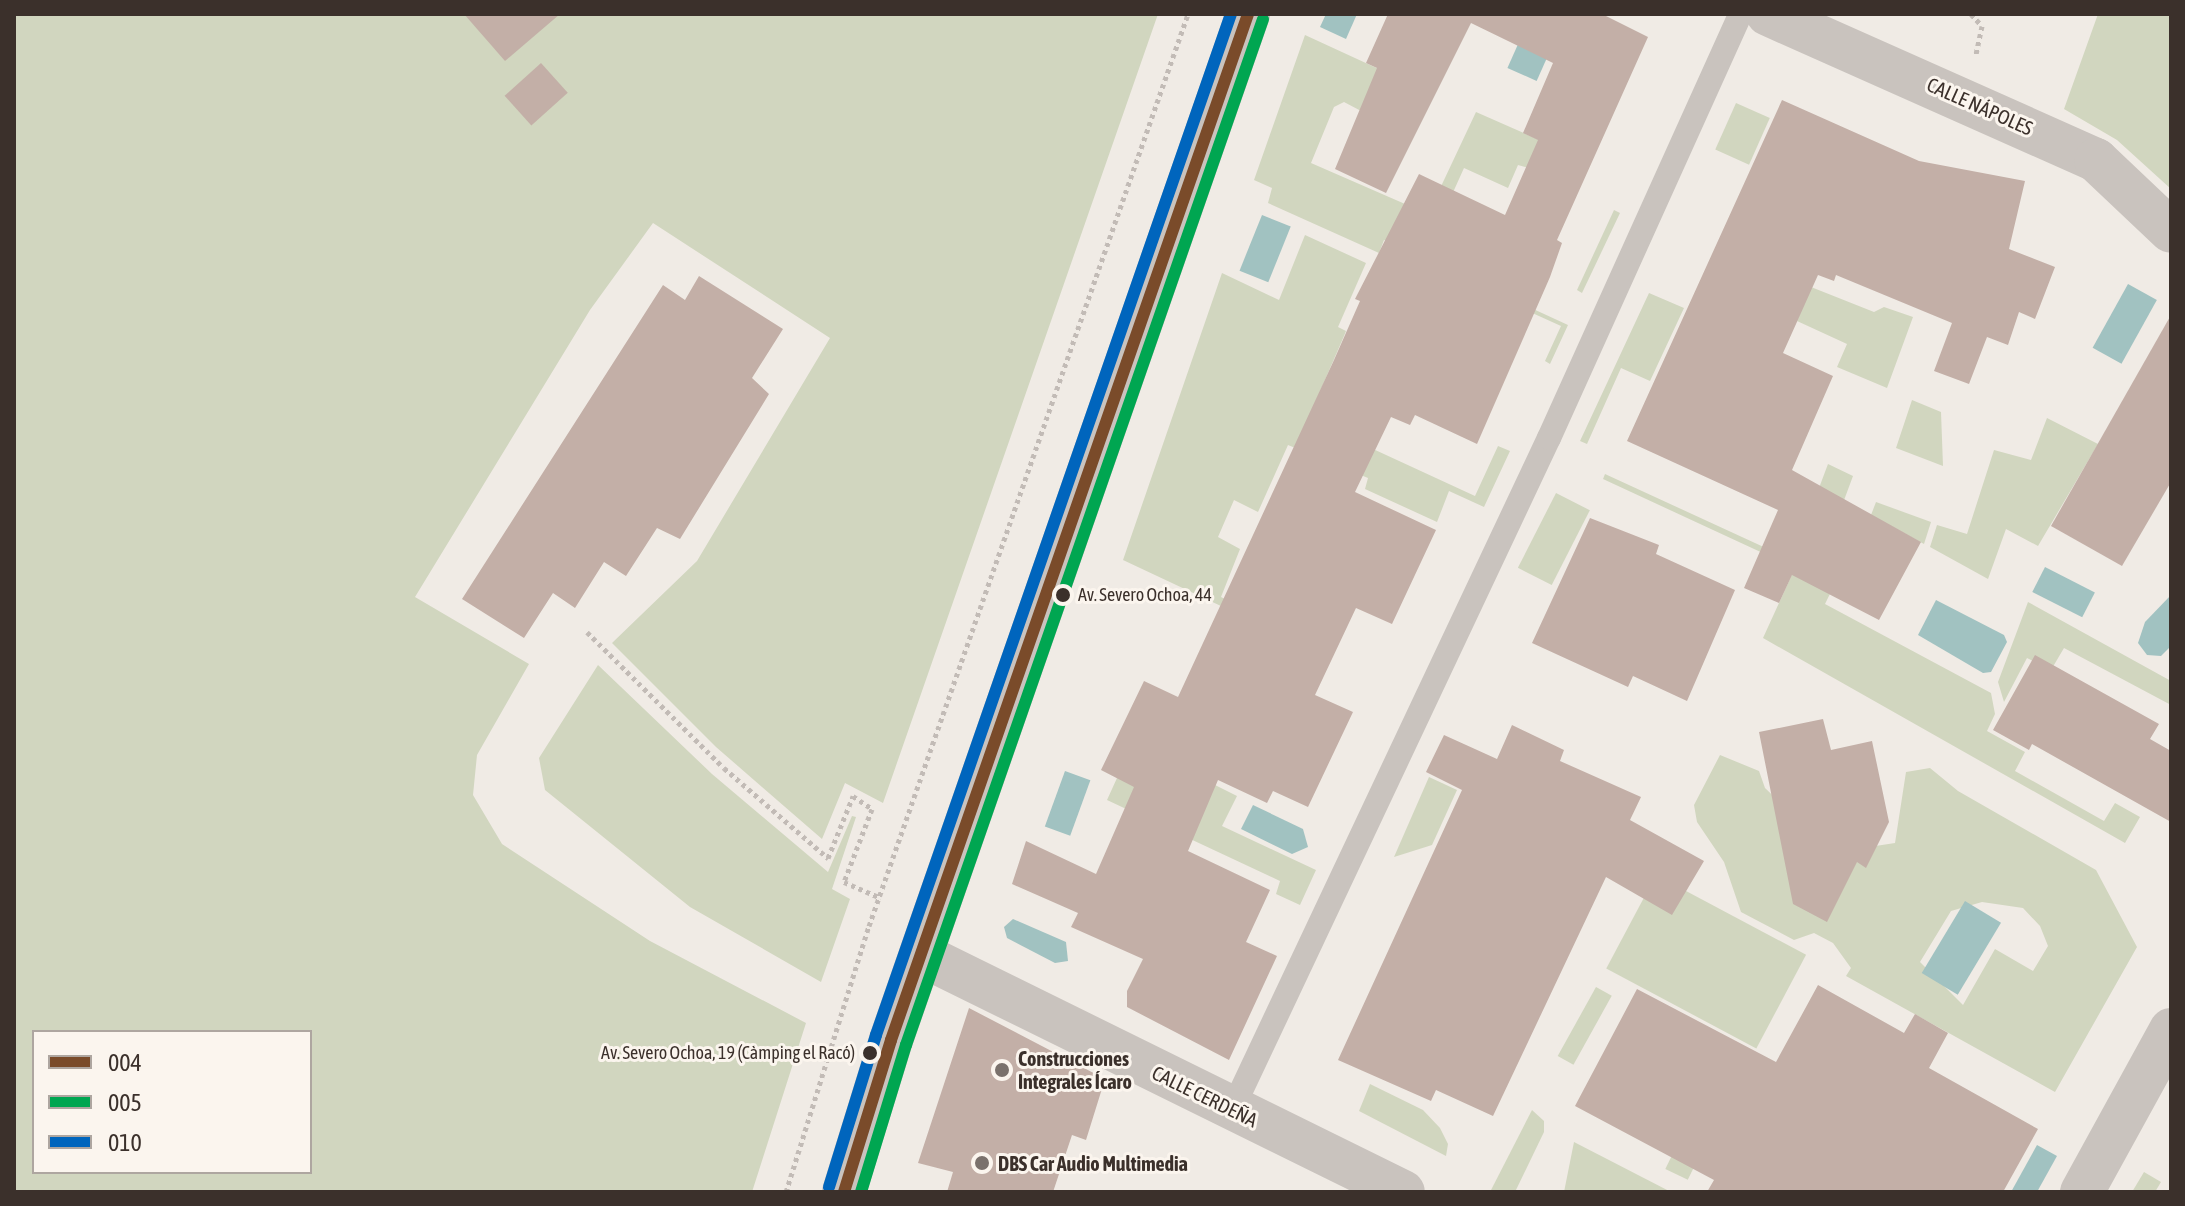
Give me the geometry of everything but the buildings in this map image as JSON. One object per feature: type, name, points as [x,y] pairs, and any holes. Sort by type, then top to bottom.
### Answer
[{"type":"street","points":[[844,1192],[928,937],[1248,14]]},
{"type":"street","name":"CALLE NÁPOLES","points":[[1768,14],[2096,160],[2171,231]]},
{"type":"street","name":"CALLE CERDEÑA","points":[[928,937],[1232,1110],[1403,1192]]},
{"type":"street","points":[[2082,1192],[2171,1030]]},
{"type":"lane","points":[[1232,1110],[1568,396],[1740,14]]},
{"type":"path","points":[[786,1192],[879,897],[1188,14]]},
{"type":"path","points":[[587,632],[724,768],[828,858],[853,796],[872,809],[844,882],[879,897],[928,937]]},
{"type":"green space","points":[[14,14],[1158,14],[883,803],[845,783],[822,839],[716,747],[612,643],[697,561],[830,338],[653,223],[590,310],[415,597],[529,664],[477,755],[473,795],[502,844],[650,941],[806,1023],[752,1192],[14,1192]]},
{"type":"green space","points":[[2098,14],[2171,14],[2171,189],[2117,140],[2064,109]]},
{"type":"green space","points":[[1305,35],[1394,76],[1363,112],[1344,102],[1334,107],[1311,163],[1428,214],[1476,112],[1544,142],[1533,169],[1518,165],[1508,188],[1464,168],[1441,219],[1466,278],[1568,325],[1550,364],[1545,361],[1561,326],[1408,257],[1410,252],[1384,240],[1379,253],[1268,203],[1272,188],[1254,180]]},
{"type":"green space","points":[[1736,103],[1770,118],[1749,165],[1715,150]]},
{"type":"green space","points":[[1614,210],[1620,213],[1582,293],[1577,290]]},
{"type":"green space","points":[[1305,235],[1366,263],[1338,327],[1346,331],[1308,419],[1475,496],[1498,446],[1510,451],[1484,507],[1449,491],[1437,522],[1365,489],[1368,478],[1288,445],[1258,512],[1234,500],[1218,537],[1240,549],[1221,597],[1305,639],[1302,644],[1123,560],[1222,273],[1279,300]]},
{"type":"green space","points":[[1811,287],[1874,312],[1884,307],[1913,317],[1887,388],[1837,367],[1847,344],[1797,321]]},
{"type":"green space","points":[[1649,293],[1684,308],[1650,381],[1621,368],[1587,444],[1580,441]]},
{"type":"green space","points":[[1912,400],[1941,412],[1943,466],[1896,448]]},
{"type":"green space","points":[[2047,418],[2098,444],[2038,546],[2006,529],[1988,579],[1930,547],[1937,525],[1967,534],[1994,450],[2031,460]]},
{"type":"green space","points":[[1828,464],[1853,476],[1830,538],[1852,549],[1825,604],[1991,693],[1995,714],[1987,731],[2025,752],[2015,771],[2104,821],[2115,803],[2140,817],[2125,843],[1763,638],[1795,568],[1603,479],[1605,474],[1792,560]]},
{"type":"green space","points":[[1556,493],[1590,510],[1552,585],[1518,568]]},
{"type":"green space","points":[[1876,502],[1931,522],[1924,544],[1871,515]]},
{"type":"green space","points":[[2028,602],[2171,681],[2171,705],[2064,648],[2051,670],[2027,658],[2004,702],[1998,682]]},
{"type":"green space","points":[[598,665],[712,774],[828,872],[852,816],[856,817],[832,889],[850,899],[821,982],[690,907],[545,790],[539,758]]},
{"type":"green space","points":[[1720,755],[1759,771],[1765,788],[1791,813],[1856,849],[1895,843],[1906,772],[1930,768],[1958,791],[2096,870],[2137,947],[2055,1092],[1846,976],[1851,968],[1833,943],[1814,933],[1794,940],[1741,912],[1724,862],[1697,822],[1694,805]],"holes":[[[1982,902],[2023,908],[2040,926],[2048,946],[2033,971],[1995,949],[1963,1005],[1920,962],[1951,911]]]},
{"type":"green space","points":[[1165,760],[1237,796],[1222,826],[1316,870],[1300,905],[1276,894],[1280,881],[1107,800],[1117,778]]},
{"type":"green space","points":[[1429,777],[1457,790],[1432,845],[1394,857]]},
{"type":"green space","points":[[1656,875],[1806,955],[1756,1048],[1606,969]]},
{"type":"green space","points":[[1596,987],[1612,996],[1573,1065],[1558,1056]]},
{"type":"green space","points":[[1370,1084],[1423,1110],[1440,1128],[1448,1144],[1446,1156],[1359,1111]]},
{"type":"green space","points":[[1696,1106],[1718,1117],[1688,1180],[1665,1169]]},
{"type":"green space","points":[[1532,1110],[1544,1121],[1544,1132],[1515,1192],[1490,1192]]},
{"type":"green space","points":[[1574,1142],[1671,1192],[1564,1192]]},
{"type":"green space","points":[[2144,1172],[2161,1182],[2155,1192],[2132,1192]]},
{"type":"water","points":[[1326,14],[1357,14],[1346,39],[1320,27]]},
{"type":"water","points":[[1531,15],[1560,28],[1537,81],[1507,68]]},
{"type":"water","points":[[1262,215],[1291,227],[1268,282],[1240,271]]},
{"type":"water","points":[[2128,284],[2157,300],[2121,364],[2093,348]]},
{"type":"water","points":[[2045,567],[2095,592],[2082,617],[2032,592]]},
{"type":"water","points":[[2171,595],[2169,648],[2161,656],[2147,655],[2138,643],[2145,622]]},
{"type":"water","points":[[1936,600],[2004,635],[2007,642],[1991,672],[1983,673],[1918,635]]},
{"type":"water","points":[[1065,771],[1090,780],[1070,836],[1045,826]]},
{"type":"water","points":[[1253,805],[1303,829],[1308,847],[1292,854],[1241,829]]},
{"type":"water","points":[[1965,901],[2001,923],[1958,995],[1922,973]]},
{"type":"water","points":[[1013,919],[1066,942],[1068,961],[1055,963],[1007,938],[1004,927]]},
{"type":"water","points":[[2037,1145],[2057,1156],[2037,1192],[2011,1192]]},
{"type":"transit line","name":"010","points":[[829,1187],[876,1035],[1231,14]]},
{"type":"transit line","name":"004","points":[[844,1192],[891,1040],[1248,14]]},
{"type":"transit line","name":"005","points":[[861,1192],[906,1045],[1263,19]]},
{"type":"place","name":"Av. Severo Ochoa, 44","points":[[1063,595]]},
{"type":"place","name":"Av. Severo Ochoa, 19 (Càmping el Racó)","points":[[870,1053]]},
{"type":"place","name":"Construcciones Integrales Ícaro","points":[[1002,1070]]},
{"type":"place","name":"DBS Car Audio Multimedia","points":[[982,1163]]}]
